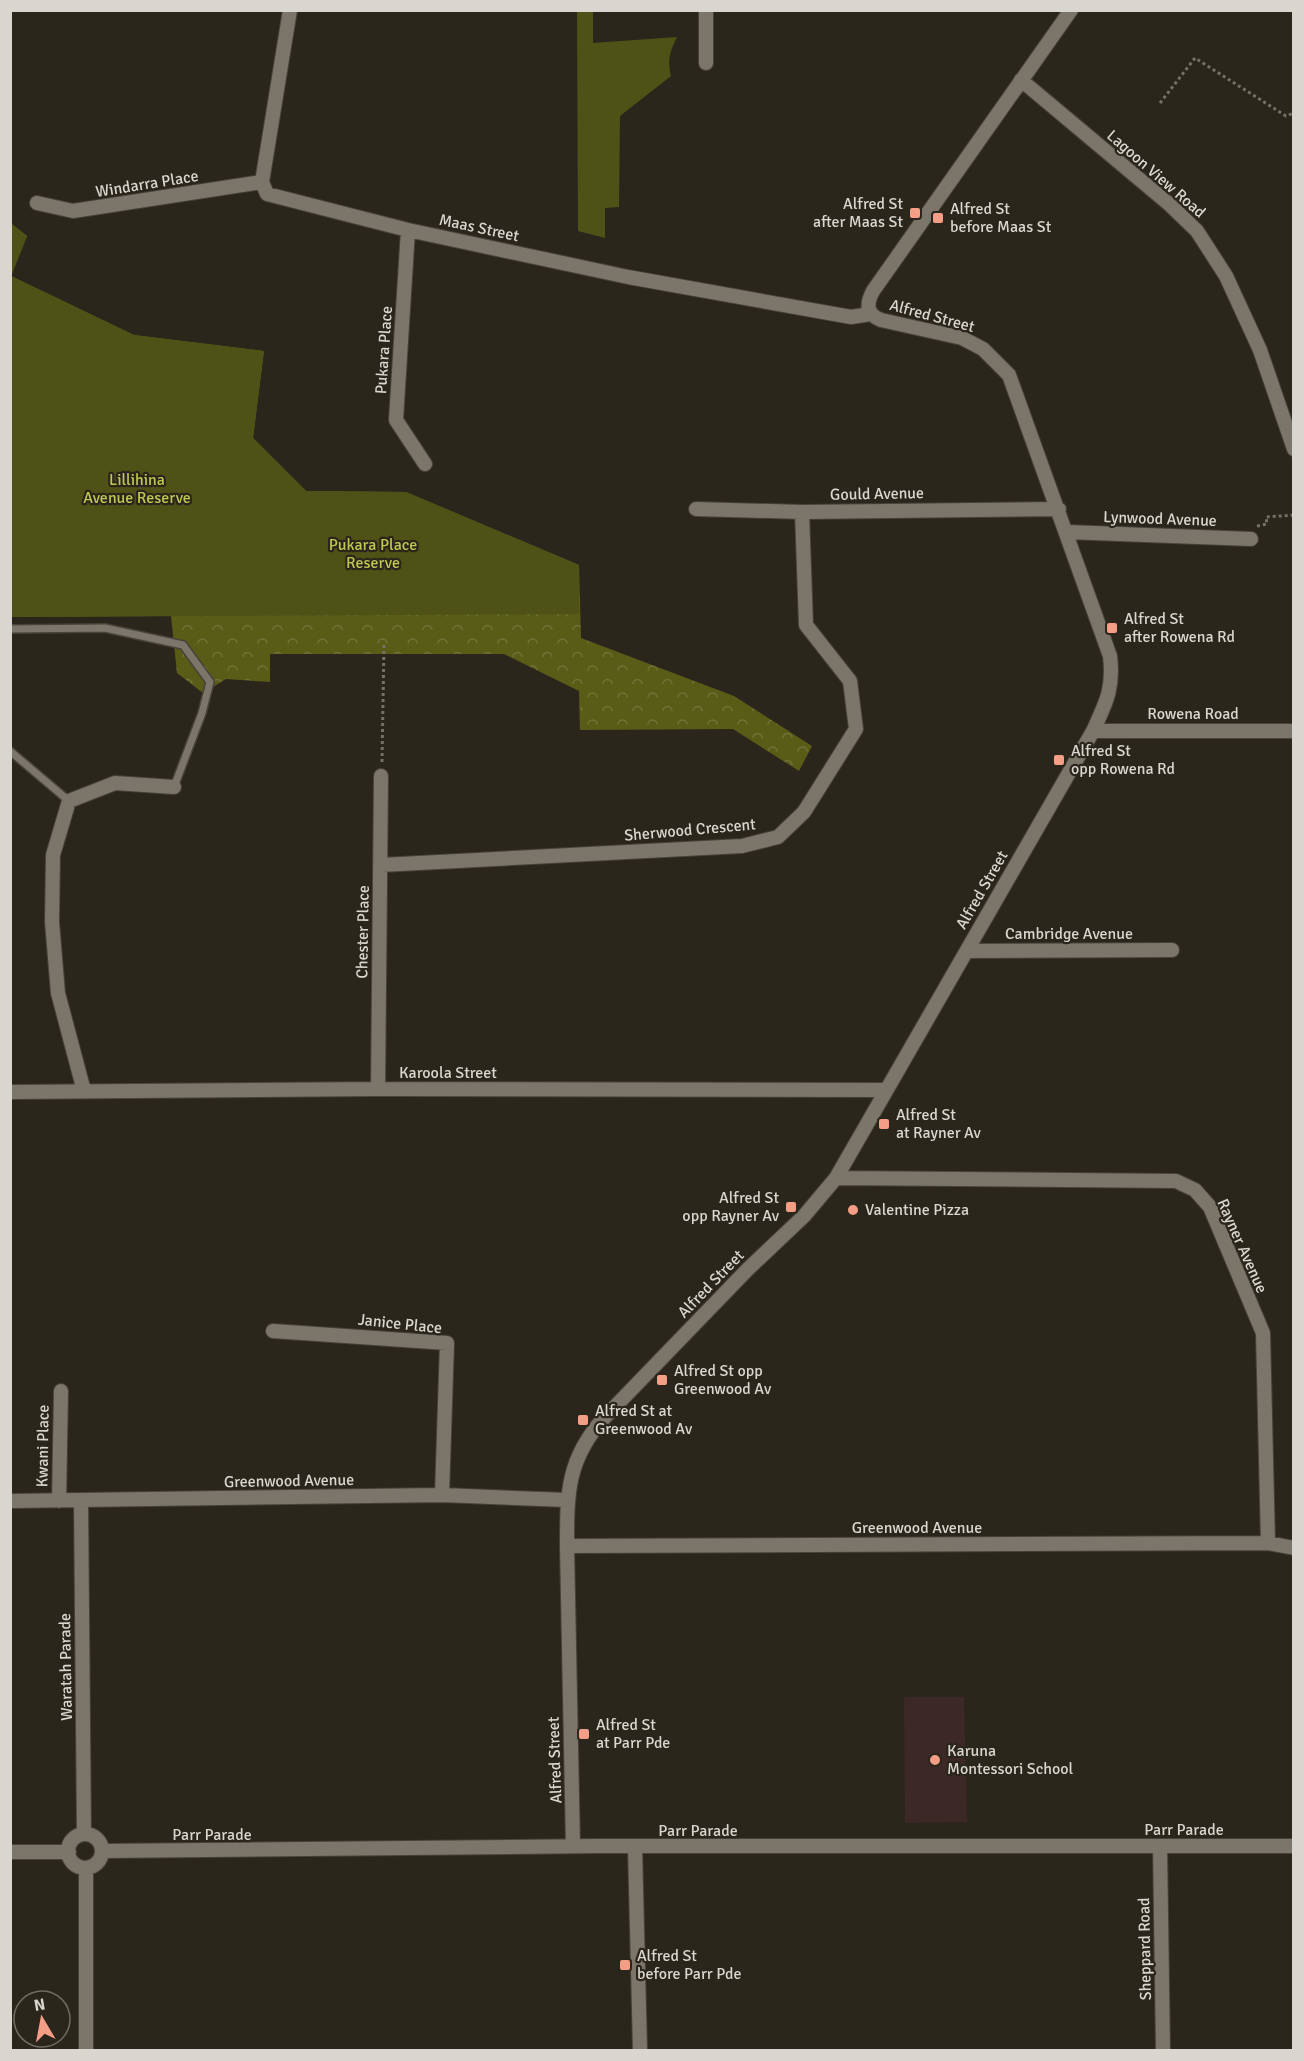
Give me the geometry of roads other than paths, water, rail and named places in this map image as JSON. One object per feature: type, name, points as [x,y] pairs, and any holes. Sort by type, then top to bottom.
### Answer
[{"type":"street","points":[[262,183],[290,10]]},
{"type":"street","points":[[706,10],[706,63]]},
{"type":"street","name":"Alfred Street","points":[[573,1846],[567,1500],[575,1462],[596,1428],[740,1277],[804,1216],[836,1178],[1093,731],[1112,685],[1111,663],[1067,531],[1018,394],[1009,375],[983,349],[962,338],[881,320],[871,314],[868,306],[873,291],[1071,10]]},
{"type":"street","name":"Lagoon View Road","points":[[1022,80],[1169,204],[1197,231],[1226,276],[1255,339],[1293,449]]},
{"type":"street","name":"Windarra Place","points":[[37,203],[73,212],[262,183]]},
{"type":"street","name":"Maas Street","points":[[262,183],[267,194],[408,230],[628,277],[851,317],[871,314]]},
{"type":"street","name":"Pukara Place","points":[[408,230],[396,420],[425,464]]},
{"type":"street","name":"Gould Avenue","points":[[696,509],[802,512],[1059,509]]},
{"type":"street","name":"Sherwood Crescent","points":[[381,865],[742,846],[778,837],[804,812],[856,729],[850,681],[806,625],[802,512]]},
{"type":"street","name":"Lynwood Avenue","points":[[1067,531],[1251,539]]},
{"type":"street","name":"Rowena Road","points":[[1093,731],[1293,731]]},
{"type":"street","name":"Chester Place","points":[[378,1089],[381,776]]},
{"type":"street","points":[[84,1091],[58,993],[52,922],[53,855],[69,801],[115,783],[174,787]]},
{"type":"street","name":"Cambridge Avenue","points":[[967,951],[1172,950]]},
{"type":"street","name":"Karoola Street","points":[[10,1092],[378,1089],[886,1090]]},
{"type":"street","name":"Rayner Avenue","points":[[836,1178],[1176,1181],[1195,1190],[1210,1207],[1263,1333],[1268,1543]]},
{"type":"street","name":"Janice Place","points":[[273,1331],[447,1343],[442,1495]]},
{"type":"street","name":"Kwani Place","points":[[59,1501],[61,1391]]},
{"type":"street","name":"Greenwood Avenue","points":[[10,1501],[442,1495],[567,1500]]},
{"type":"street","name":"Waratah Parade","points":[[81,1500],[84,1834]]},
{"type":"street","points":[[1268,1543],[1293,1548]]},
{"type":"street","name":"Greenwood Avenue","points":[[567,1546],[1268,1543]]},
{"type":"street","points":[[84,1834],[98,1840],[102,1851],[97,1863],[86,1868],[74,1863],[69,1852],[73,1840],[84,1834]]},
{"type":"street","name":"Parr Parade","points":[[102,1851],[573,1846],[1293,1846]]},
{"type":"street","name":"Sheppard Road","points":[[1160,1846],[1162,2050]]},
{"type":"street","points":[[634,1847],[640,2050]]},
{"type":"street","points":[[10,1852],[69,1852]]},
{"type":"street","points":[[86,1868],[86,2050]]},
{"type":"lane","points":[[10,629],[105,628],[183,645],[210,682],[202,713],[174,787]]},
{"type":"lane","points":[[10,751],[69,801]]},
{"type":"place","name":"Alfred St after Maas St","points":[[915,213]]},
{"type":"place","name":"Alfred St before Maas St","points":[[938,218]]},
{"type":"place","name":"Alfred St after Rowena Rd","points":[[1112,628]]},
{"type":"place","name":"Alfred St opp Rowena Rd","points":[[1059,760]]},
{"type":"place","name":"Alfred St at Rayner Av","points":[[884,1124]]},
{"type":"place","name":"Alfred St opp Rayner Av","points":[[791,1207]]},
{"type":"place","name":"Valentine Pizza","points":[[853,1210]]},
{"type":"place","name":"Alfred St opp Greenwood Av","points":[[662,1380]]},
{"type":"place","name":"Alfred St at Greenwood Av","points":[[583,1420]]},
{"type":"place","name":"Alfred St at Parr Pde","points":[[584,1734]]},
{"type":"place","name":"Karuna Montessori School","points":[[935,1760]]},
{"type":"place","name":"Alfred St before Parr Pde","points":[[625,1965]]},
{"type":"park label","name":"Lillihina Avenue Reserve","points":[[137,489]]},
{"type":"park label","name":"Pukara Place Reserve","points":[[373,554]]}]
